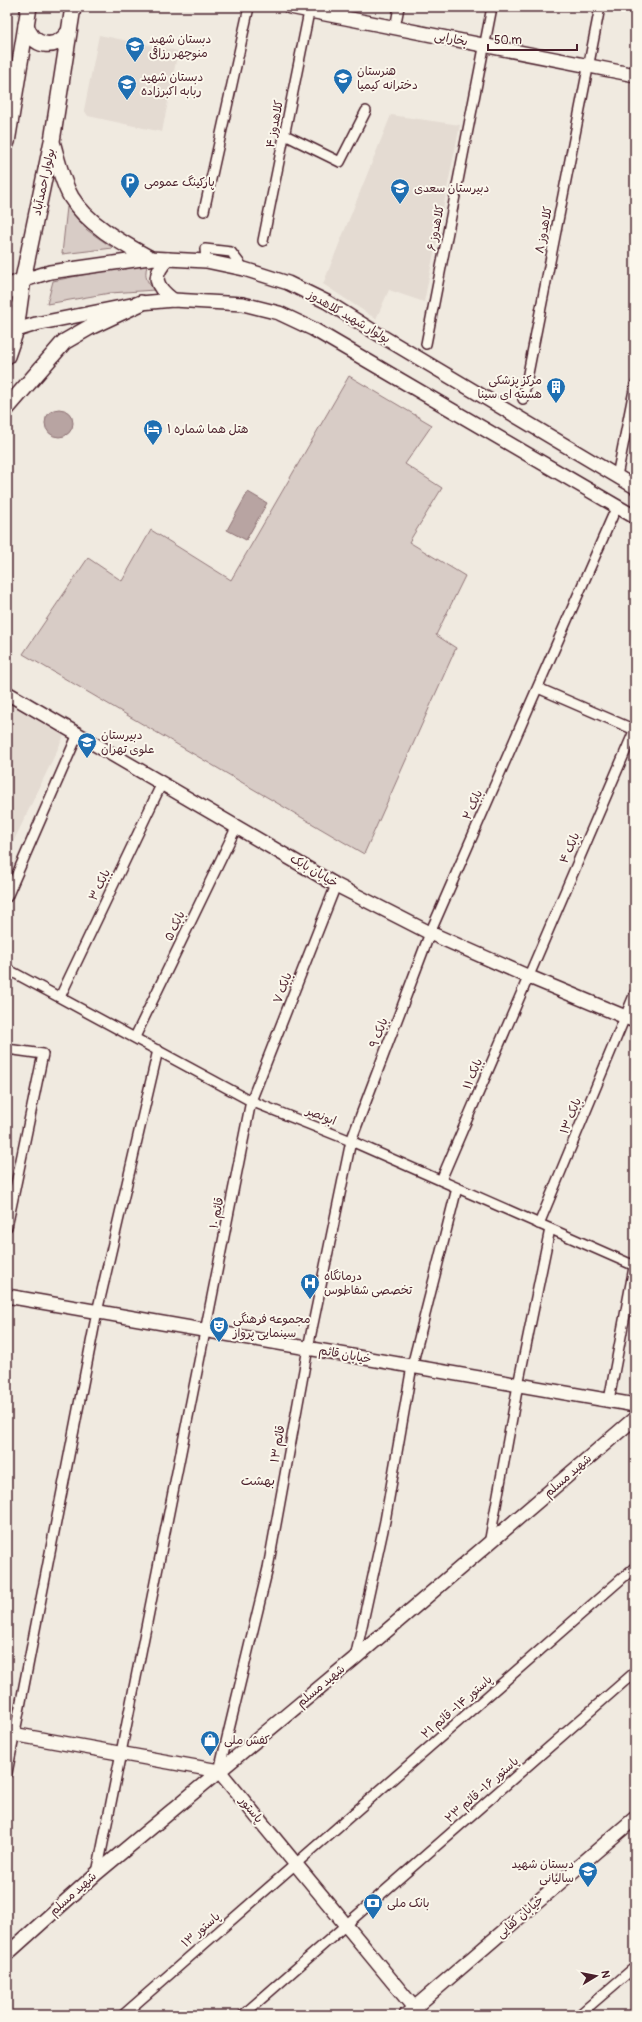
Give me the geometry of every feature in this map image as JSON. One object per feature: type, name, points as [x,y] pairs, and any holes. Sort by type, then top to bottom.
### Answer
[{"type":"main road","points":[[7,142],[29,7]]},
{"type":"main road","name":"بولوار احمدآباد","points":[[7,356],[52,141],[73,7]]},
{"type":"main road","points":[[26,26],[32,38],[44,45],[58,43],[68,33]]},
{"type":"main road","points":[[52,141],[64,182],[72,199],[89,217],[116,240],[149,258]]},
{"type":"main road","points":[[7,292],[23,279]]},
{"type":"main road","points":[[7,408],[64,342],[90,327],[141,303]]},
{"type":"street","points":[[204,211],[249,7]]},
{"type":"street","name":"بخارایی","points":[[290,7],[310,9],[395,28],[635,75]]},
{"type":"street","points":[[395,28],[400,7]]},
{"type":"street","name":"کلاهدوز ۶","points":[[426,344],[492,7]]},
{"type":"street","name":"کلاهدوز ۸","points":[[523,399],[600,7]]},
{"type":"street","name":"کلاهدوز ۴","points":[[263,241],[310,9]]},
{"type":"street","points":[[285,135],[340,162],[366,111]]},
{"type":"street","name":"بولوار شهید کلاهدوز","points":[[7,286],[23,279],[50,272],[149,258],[206,261],[244,270],[288,284],[327,302],[635,487]]},
{"type":"street","points":[[168,259],[160,267],[157,276],[158,285],[164,293],[173,300]]},
{"type":"street","points":[[12,331],[36,324],[141,303],[173,300],[243,304],[279,313],[313,329],[635,517]]},
{"type":"street","points":[[617,476],[635,385]]},
{"type":"street","name":"بابک ۲","points":[[430,933],[617,506]]},
{"type":"street","points":[[538,688],[635,730]]},
{"type":"street","name":"خیابان بابک","points":[[7,693],[162,782],[336,885],[430,933],[527,976],[630,1018]]},
{"type":"street","name":"بابک ۴","points":[[527,976],[635,730]]},
{"type":"street","points":[[7,897],[78,734]]},
{"type":"street","name":"بابک ۳","points":[[60,997],[162,782]]},
{"type":"street","name":"بابک ۵","points":[[135,1037],[237,826]]},
{"type":"street","name":"بابک ۷","points":[[251,1101],[336,885]]},
{"type":"street","name":"بابک ۹","points":[[308,1348],[351,1141],[430,933]]},
{"type":"street","name":"ابونصر","points":[[7,969],[251,1101],[351,1141],[634,1265]]},
{"type":"street","name":"بابک ۱۱","points":[[441,1180],[527,976]]},
{"type":"street","name":"بابک ۱۳","points":[[539,1224],[630,1018],[635,993]]},
{"type":"street","points":[[7,1049],[43,1054],[7,1227]]},
{"type":"street","points":[[7,1773],[11,1734],[56,1526],[98,1312],[158,1050]]},
{"type":"street","name":"قائم ۱۰","points":[[97,1873],[251,1101]]},
{"type":"street","points":[[355,1658],[385,1521],[412,1366],[457,1188]]},
{"type":"street","points":[[489,1544],[518,1385],[550,1229]]},
{"type":"street","points":[[609,1400],[634,1265]]},
{"type":"street","name":"خیابان قائم","points":[[7,1296],[635,1405]]},
{"type":"street","name":"قائم ۱۳","points":[[219,1771],[268,1568],[308,1348]]},
{"type":"street","name":"شهید مسلم","points":[[7,1954],[97,1873],[355,1658],[635,1418]]},
{"type":"street","name":"پاستور ۱۴- قائم ۲۱","points":[[294,1864],[635,1568]]},
{"type":"street","name":"پاستور ۱۶- قائم ۲۳","points":[[243,2015],[635,1672]]},
{"type":"street","points":[[11,1734],[219,1771]]},
{"type":"street","name":"پاستور","points":[[219,1771],[345,1926],[413,2013]]},
{"type":"street","name":"خیابان کفایی","points":[[413,2013],[635,1818]]},
{"type":"street","name":"پاستور ۱۳","points":[[123,2015],[294,1864]]},
{"type":"street","points":[[579,2015],[635,1966]]},
{"type":"shaded area","points":[[99,35],[178,51],[162,132],[88,116],[84,110]]},
{"type":"shaded area","name":"دبیرستان سعدی","points":[[391,115],[460,125],[424,302],[389,290],[376,319],[323,284]]},
{"type":"shaded area","points":[[67,207],[87,230],[113,248],[62,254]]},
{"type":"shaded area","points":[[146,264],[147,280],[155,290],[110,293],[47,304],[53,281],[120,267]]},
{"type":"shaded area","points":[[349,376],[432,425],[405,464],[442,488],[409,542],[465,576],[436,635],[456,648],[364,854],[23,654],[88,558],[122,581],[151,530],[231,580]]},
{"type":"shaded area","points":[[59,409],[69,413],[73,423],[69,433],[59,437],[49,433],[45,423],[49,413]]},
{"type":"shaded area","points":[[248,492],[267,503],[246,540],[227,530]]},
{"type":"shaded area","points":[[7,703],[64,736],[7,855]]},
{"type":"place","name":"دبستان شهید منوچهر رزاقی","points":[[135,63]]},
{"type":"place","name":"هنرستان دخترانه کیمیا","points":[[343,95]]},
{"type":"place","name":"دبستان شهید ربابه اکبرزاده","points":[[127,101]]},
{"type":"place","name":"پارکینگ عمومی","points":[[130,199]]},
{"type":"place","name":"دبیرستان سعدی","points":[[400,205]]},
{"type":"place","name":"مرکز پزشکی هسته ای سینا","points":[[556,404]]},
{"type":"place","name":"هتل هما شماره ۱","points":[[153,446]]},
{"type":"place","name":"دبیرستان علوی تهران","points":[[87,759]]},
{"type":"place","name":"درمانگاه تخصصی شفاطوس","points":[[310,1300]]},
{"type":"place","name":"مجموعه فرهنگی سینمایی پرواز","points":[[219,1343]]},
{"type":"place","name":"کفش ملی","points":[[210,1757]]},
{"type":"place","name":"دبستان شهید سالیانی","points":[[588,1888]]},
{"type":"place","name":"بانک ملی","points":[[373,1920]]},
{"type":"district","name":"بهشت","points":[[258,1481]]}]
